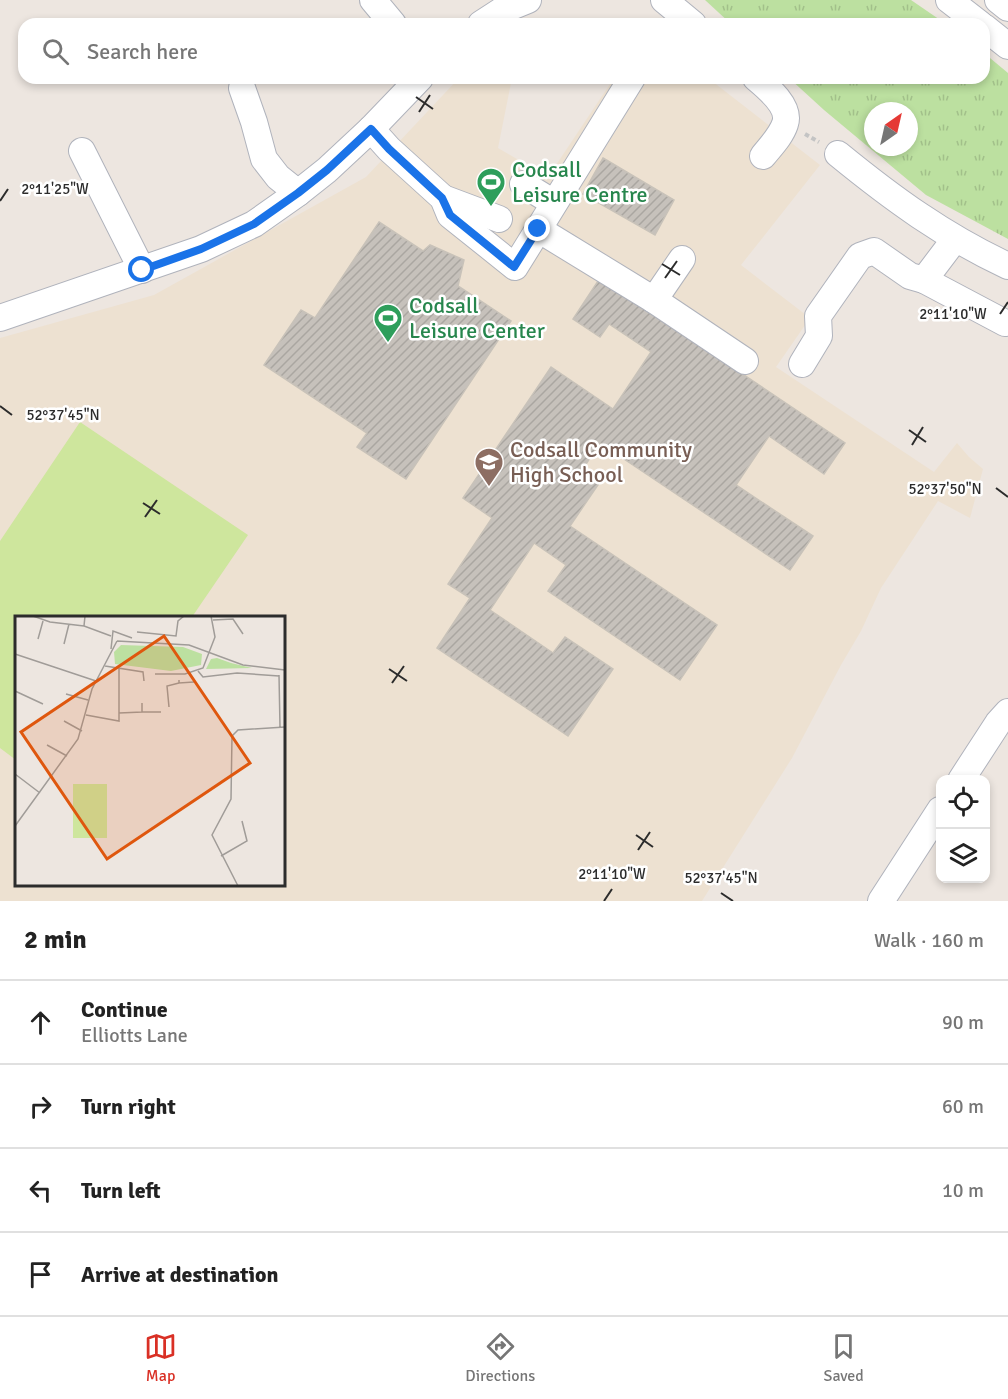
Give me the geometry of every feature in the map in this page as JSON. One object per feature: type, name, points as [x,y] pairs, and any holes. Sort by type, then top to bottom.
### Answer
[{"type":"street","points":[[373,0],[388,18]]},
{"type":"street","points":[[490,18],[528,0]]},
{"type":"street","points":[[949,0],[972,18]]},
{"type":"street","points":[[998,0],[1008,8]]},
{"type":"street","points":[[990,32],[1008,46]]},
{"type":"street","points":[[0,318],[201,249],[254,224],[327,170],[414,84]]},
{"type":"street","points":[[371,129],[442,198],[450,215],[514,267],[628,84]]},
{"type":"street","points":[[763,84],[773,92],[784,110],[786,123],[764,156]]},
{"type":"street","points":[[242,88],[264,159],[278,177],[298,193]]},
{"type":"street","points":[[82,151],[142,270]]},
{"type":"street","points":[[838,154],[910,210],[955,239],[1008,266]]},
{"type":"street","points":[[523,184],[554,203]]},
{"type":"street","points":[[442,198],[499,219]]},
{"type":"street","points":[[538,229],[654,300],[745,361]]},
{"type":"street","points":[[924,280],[955,239]]},
{"type":"street","points":[[802,364],[819,336],[818,316],[860,256],[874,251],[910,276],[924,280],[1005,323]]},
{"type":"street","points":[[654,300],[682,259]]},
{"type":"street","points":[[964,775],[998,723],[1008,712]]},
{"type":"street","points":[[880,901],[936,816]]},
{"type":"path","points":[[786,123],[838,154]]},
{"type":"shaded area","name":"Codsall Community High School","points":[[453,84],[511,84],[498,148],[548,177],[610,84],[716,84],[820,165],[741,265],[810,318],[776,367],[934,472],[957,443],[983,469],[970,518],[938,501],[881,588],[861,631],[792,758],[702,901],[0,901],[0,338],[154,295],[366,177]]},
{"type":"green space","points":[[705,0],[911,0],[937,18],[724,18]]},
{"type":"green space","points":[[990,58],[1008,73],[1008,239],[926,195],[879,156],[918,156],[918,102],[864,102],[864,143],[796,84],[990,84]]},
{"type":"green space","points":[[80,422],[248,535],[193,616],[15,616],[15,759],[0,748],[0,541]]},
{"type":"building","points":[[603,158],[674,200],[655,235],[583,194]]},
{"type":"building","name":"Codsall Leisure Center","points":[[379,222],[423,251],[430,245],[464,260],[458,286],[511,321],[406,479],[357,447],[367,433],[264,365],[301,310],[315,318]]},
{"type":"building","name":"Codsall Community High School","points":[[600,278],[845,443],[824,474],[769,436],[736,485],[813,536],[790,570],[600,443],[584,467],[602,479],[570,526],[717,625],[680,680],[548,591],[566,565],[534,543],[490,610],[553,653],[565,637],[613,669],[568,736],[437,648],[470,598],[448,584],[492,518],[463,498],[551,367],[613,409],[651,352],[609,324],[600,337],[573,319]]},
{"type":"place","name":"Codsall Leisure Centre","points":[[491,208]]},
{"type":"place","name":"Codsall Leisure Center","points":[[388,344]]},
{"type":"place","name":"Codsall Community High School","points":[[489,488]]},
{"type":"route","points":[[142,270],[201,249],[254,224],[327,170],[371,129],[442,198],[450,215],[514,267],[538,229]]}]
